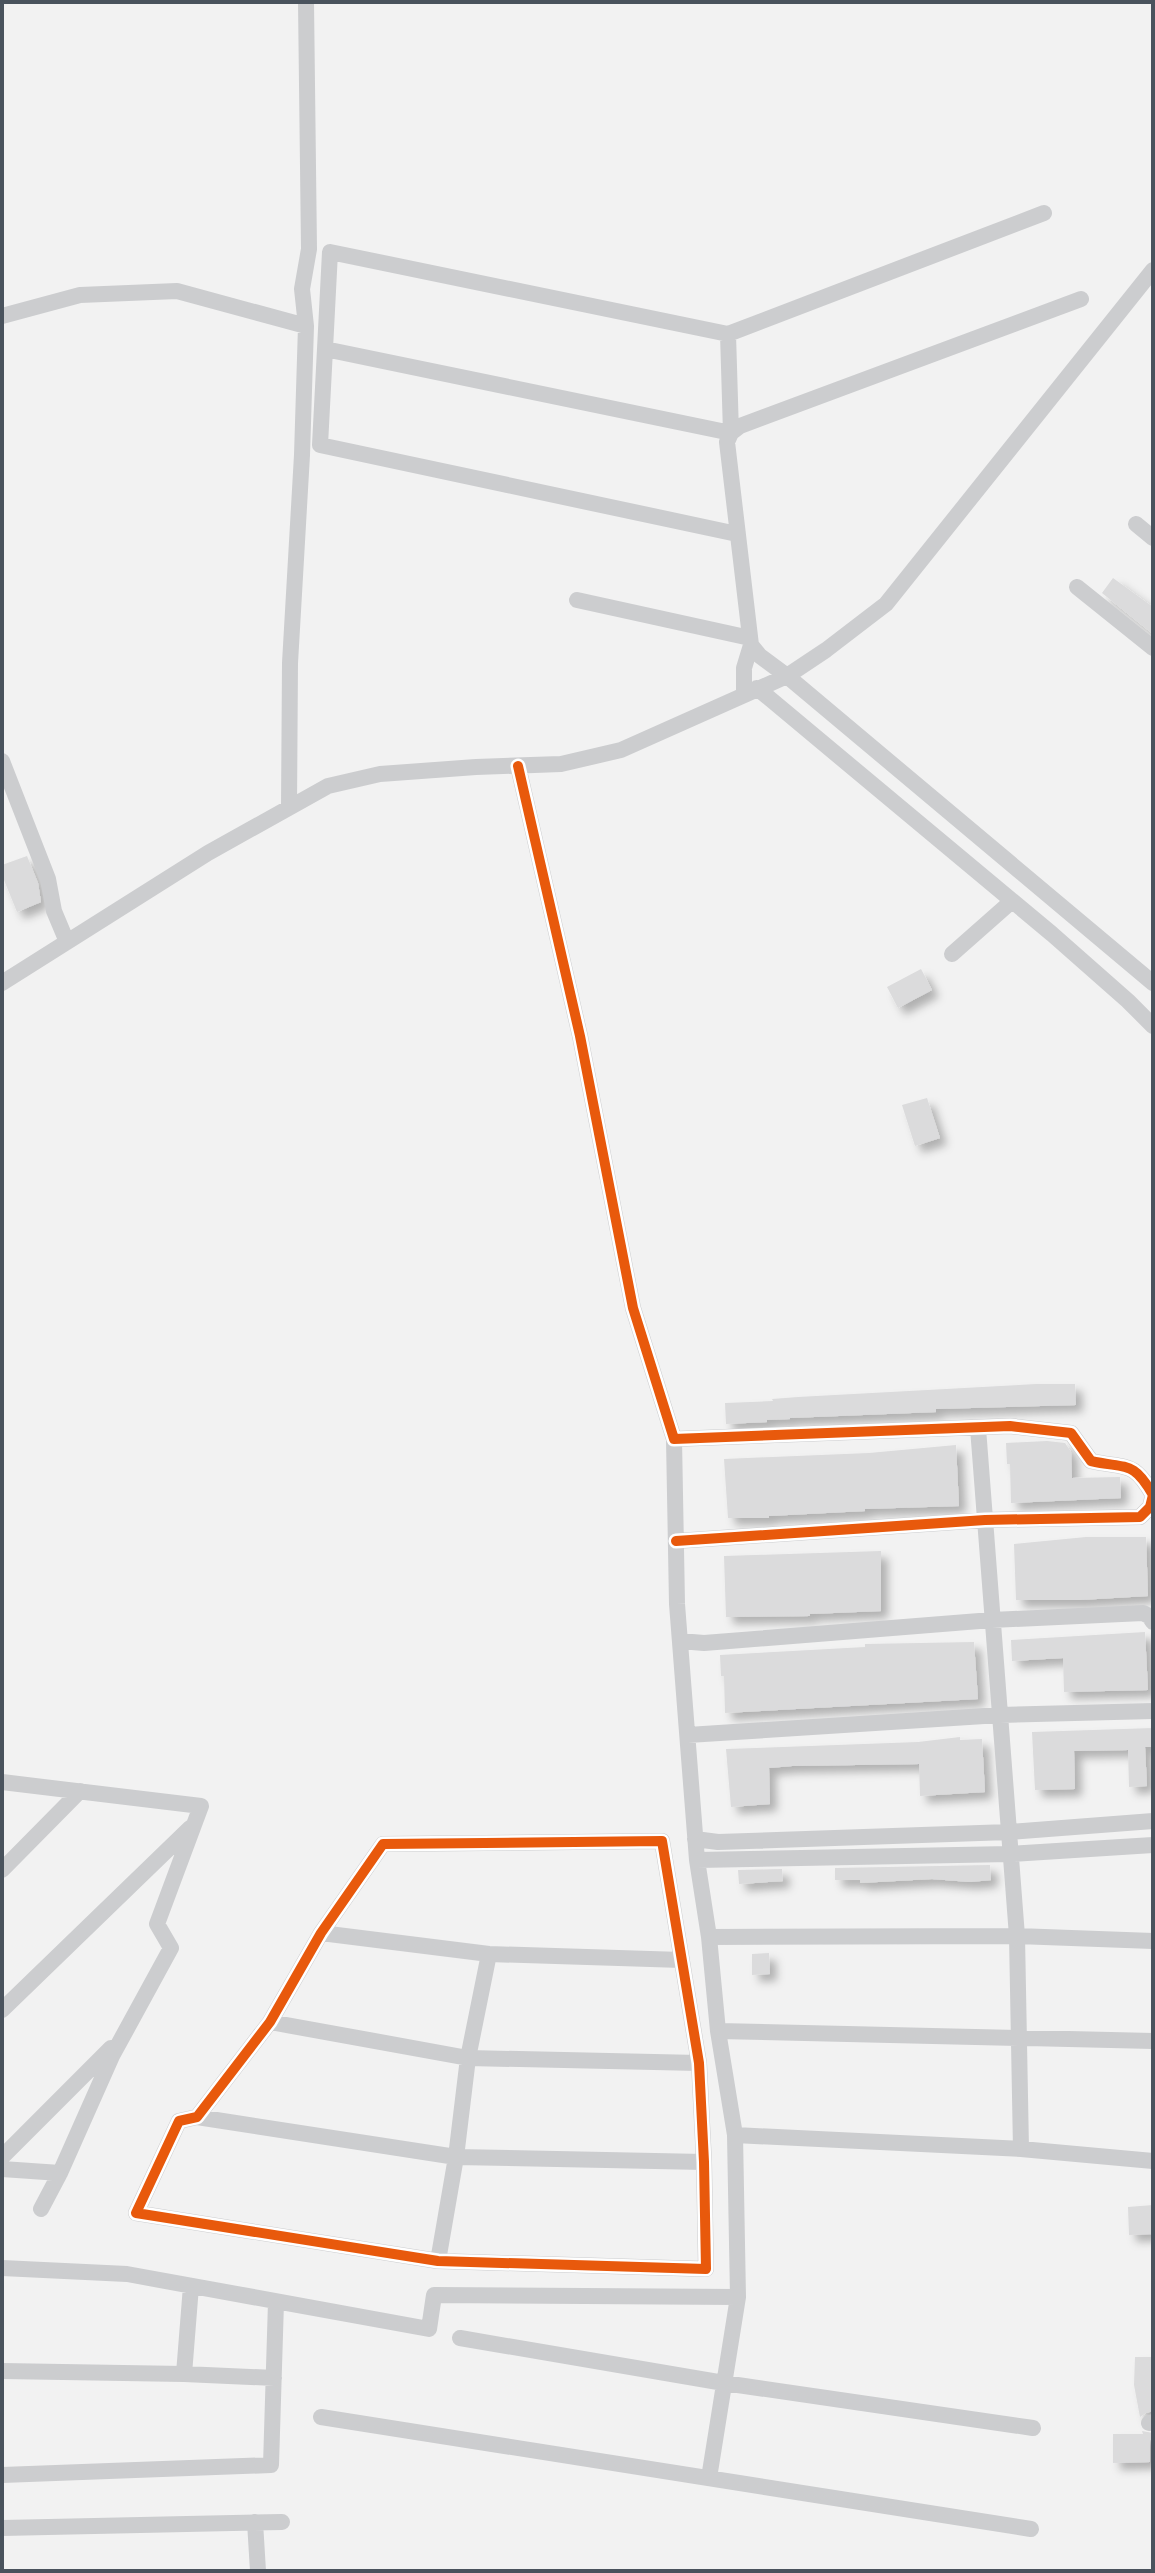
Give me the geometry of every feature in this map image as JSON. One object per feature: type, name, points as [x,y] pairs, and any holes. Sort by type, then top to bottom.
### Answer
[{"type":"street","points":[[289,807],[290,663],[306,326],[302,289],[309,249],[306,2]]},
{"type":"street","points":[[737,534],[320,445],[330,252],[728,334],[1044,213]]},
{"type":"street","points":[[2,983],[208,853],[328,786],[380,774],[561,764],[621,750],[787,676],[886,604],[1153,270]]},
{"type":"street","points":[[2,316],[80,295],[177,291],[306,326]]},
{"type":"street","points":[[325,349],[731,433],[740,426],[1081,299]]},
{"type":"street","points":[[728,334],[731,433],[727,442],[750,642],[744,668],[750,691],[1012,901],[1153,1026]]},
{"type":"street","points":[[1136,524],[1153,538]]},
{"type":"street","points":[[1077,587],[1153,648]]},
{"type":"street","points":[[577,600],[750,642],[760,656],[1152,979],[1128,1001]]},
{"type":"street","points":[[2,761],[48,879],[54,911],[67,942]]},
{"type":"street","points":[[518,766],[580,1036],[633,1308],[674,1439],[680,1641],[695,1839],[709,1935],[718,2031],[735,2135],[738,2297],[709,2478]]},
{"type":"street","points":[[952,954],[1012,901]]},
{"type":"street","points":[[674,1439],[1010,1426],[1071,1433],[1091,1461],[1128,1467],[1141,1473],[1153,1495],[1150,1507],[1140,1517],[985,1520],[676,1541]]},
{"type":"street","points":[[978,1428],[1017,1936],[1021,2149]]},
{"type":"street","points":[[680,1641],[704,1643],[992,1620],[1143,1613],[1153,1622]]},
{"type":"street","points":[[688,1735],[1000,1715],[1153,1711]]},
{"type":"street","points":[[2,1782],[201,1806],[157,1924],[171,1948],[123,2036],[41,2209]]},
{"type":"street","points":[[2,1870],[80,1791]]},
{"type":"street","points":[[695,1839],[718,1842],[1009,1832],[1153,1821]]},
{"type":"street","points":[[2,2010],[194,1824]]},
{"type":"street","points":[[859,1857],[860,1837]]},
{"type":"street","points":[[197,2117],[270,2022],[321,1933],[383,1844],[662,1841],[699,2063],[704,2162],[706,2269],[438,2261],[136,2213],[179,2121],[197,2117],[456,2157],[704,2162]]},
{"type":"street","points":[[697,1860],[1010,1854],[1153,1845]]},
{"type":"street","points":[[321,1933],[489,1954],[712,1968]]},
{"type":"street","points":[[678,1933],[1017,1936],[1153,1941]]},
{"type":"street","points":[[438,2261],[456,2157],[468,2058],[489,1954]]},
{"type":"street","points":[[270,2022],[468,2058],[699,2063]]},
{"type":"street","points":[[718,2031],[1153,2041]]},
{"type":"street","points":[[2,2157],[123,2036]]},
{"type":"street","points":[[735,2135],[1021,2149],[1153,2161]]},
{"type":"street","points":[[2,2169],[60,2173]]},
{"type":"street","points":[[2,2268],[127,2274],[429,2329],[434,2295],[738,2297]]},
{"type":"street","points":[[184,2374],[191,2286]]},
{"type":"street","points":[[2,2475],[271,2465],[276,2302]]},
{"type":"street","points":[[460,2338],[724,2383],[1033,2428]]},
{"type":"street","points":[[2,2371],[274,2378]]},
{"type":"street","points":[[321,2417],[1031,2529]]},
{"type":"street","points":[[255,2522],[258,2571]]},
{"type":"street","points":[[2,2528],[282,2522]]},
{"type":"building","points":[[1113,578],[1153,607],[1153,634],[1102,593]]},
{"type":"building","points":[[27,856],[38,883],[41,902],[17,912],[2,875],[2,865]]},
{"type":"building","points":[[921,969],[932,990],[898,1008],[887,987]]},
{"type":"building","points":[[927,1098],[940,1138],[915,1146],[902,1105]]},
{"type":"building","points":[[1075,1384],[1076,1405],[936,1409],[936,1412],[726,1424],[725,1403]]},
{"type":"building","points":[[1006,1443],[1065,1443],[1071,1452],[1072,1478],[1120,1477],[1121,1498],[1011,1503]]},
{"type":"building","points":[[956,1445],[959,1506],[728,1518],[724,1459],[869,1453]]},
{"type":"building","points":[[1086,1537],[1146,1537],[1148,1596],[1016,1600],[1014,1544]]},
{"type":"building","points":[[881,1551],[881,1611],[726,1617],[724,1556]]},
{"type":"building","points":[[1145,1632],[1148,1690],[1064,1692],[1063,1658],[1012,1661],[1011,1640]]},
{"type":"building","points":[[974,1642],[978,1699],[725,1713],[720,1655],[865,1647],[865,1644]]},
{"type":"building","points":[[1153,1728],[1153,1747],[1145,1747],[1147,1786],[1129,1787],[1128,1750],[1074,1751],[1075,1789],[1035,1790],[1032,1732]]},
{"type":"building","points":[[960,1737],[960,1740],[982,1739],[985,1792],[920,1796],[919,1764],[792,1766],[769,1768],[770,1804],[731,1807],[726,1749],[918,1742]]},
{"type":"building","points":[[990,1865],[991,1880],[860,1883],[860,1880],[835,1880],[835,1868]]},
{"type":"building","points":[[782,1869],[783,1881],[739,1884],[738,1870]]},
{"type":"building","points":[[769,1953],[770,1974],[752,1975],[752,1954]]},
{"type":"building","points":[[1153,2205],[1153,2234],[1129,2235],[1128,2207]]},
{"type":"building","points":[[1135,2357],[1153,2357],[1153,2411],[1140,2417],[1134,2385]]},
{"type":"building","points":[[1142,2431],[1153,2433],[1150,2462],[1113,2463],[1113,2434],[1143,2434]]},
{"type":"cycle path","points":[[518,766],[580,1036],[633,1308],[674,1439],[1010,1426],[1071,1433],[1091,1461],[1134,1471],[1153,1495],[1150,1507],[1140,1517],[985,1520],[676,1541]]},
{"type":"cycle path","points":[[662,1841],[699,2063],[706,2269],[438,2261],[136,2213],[179,2121],[197,2117],[270,2022],[321,1933],[383,1844],[662,1841]]}]
